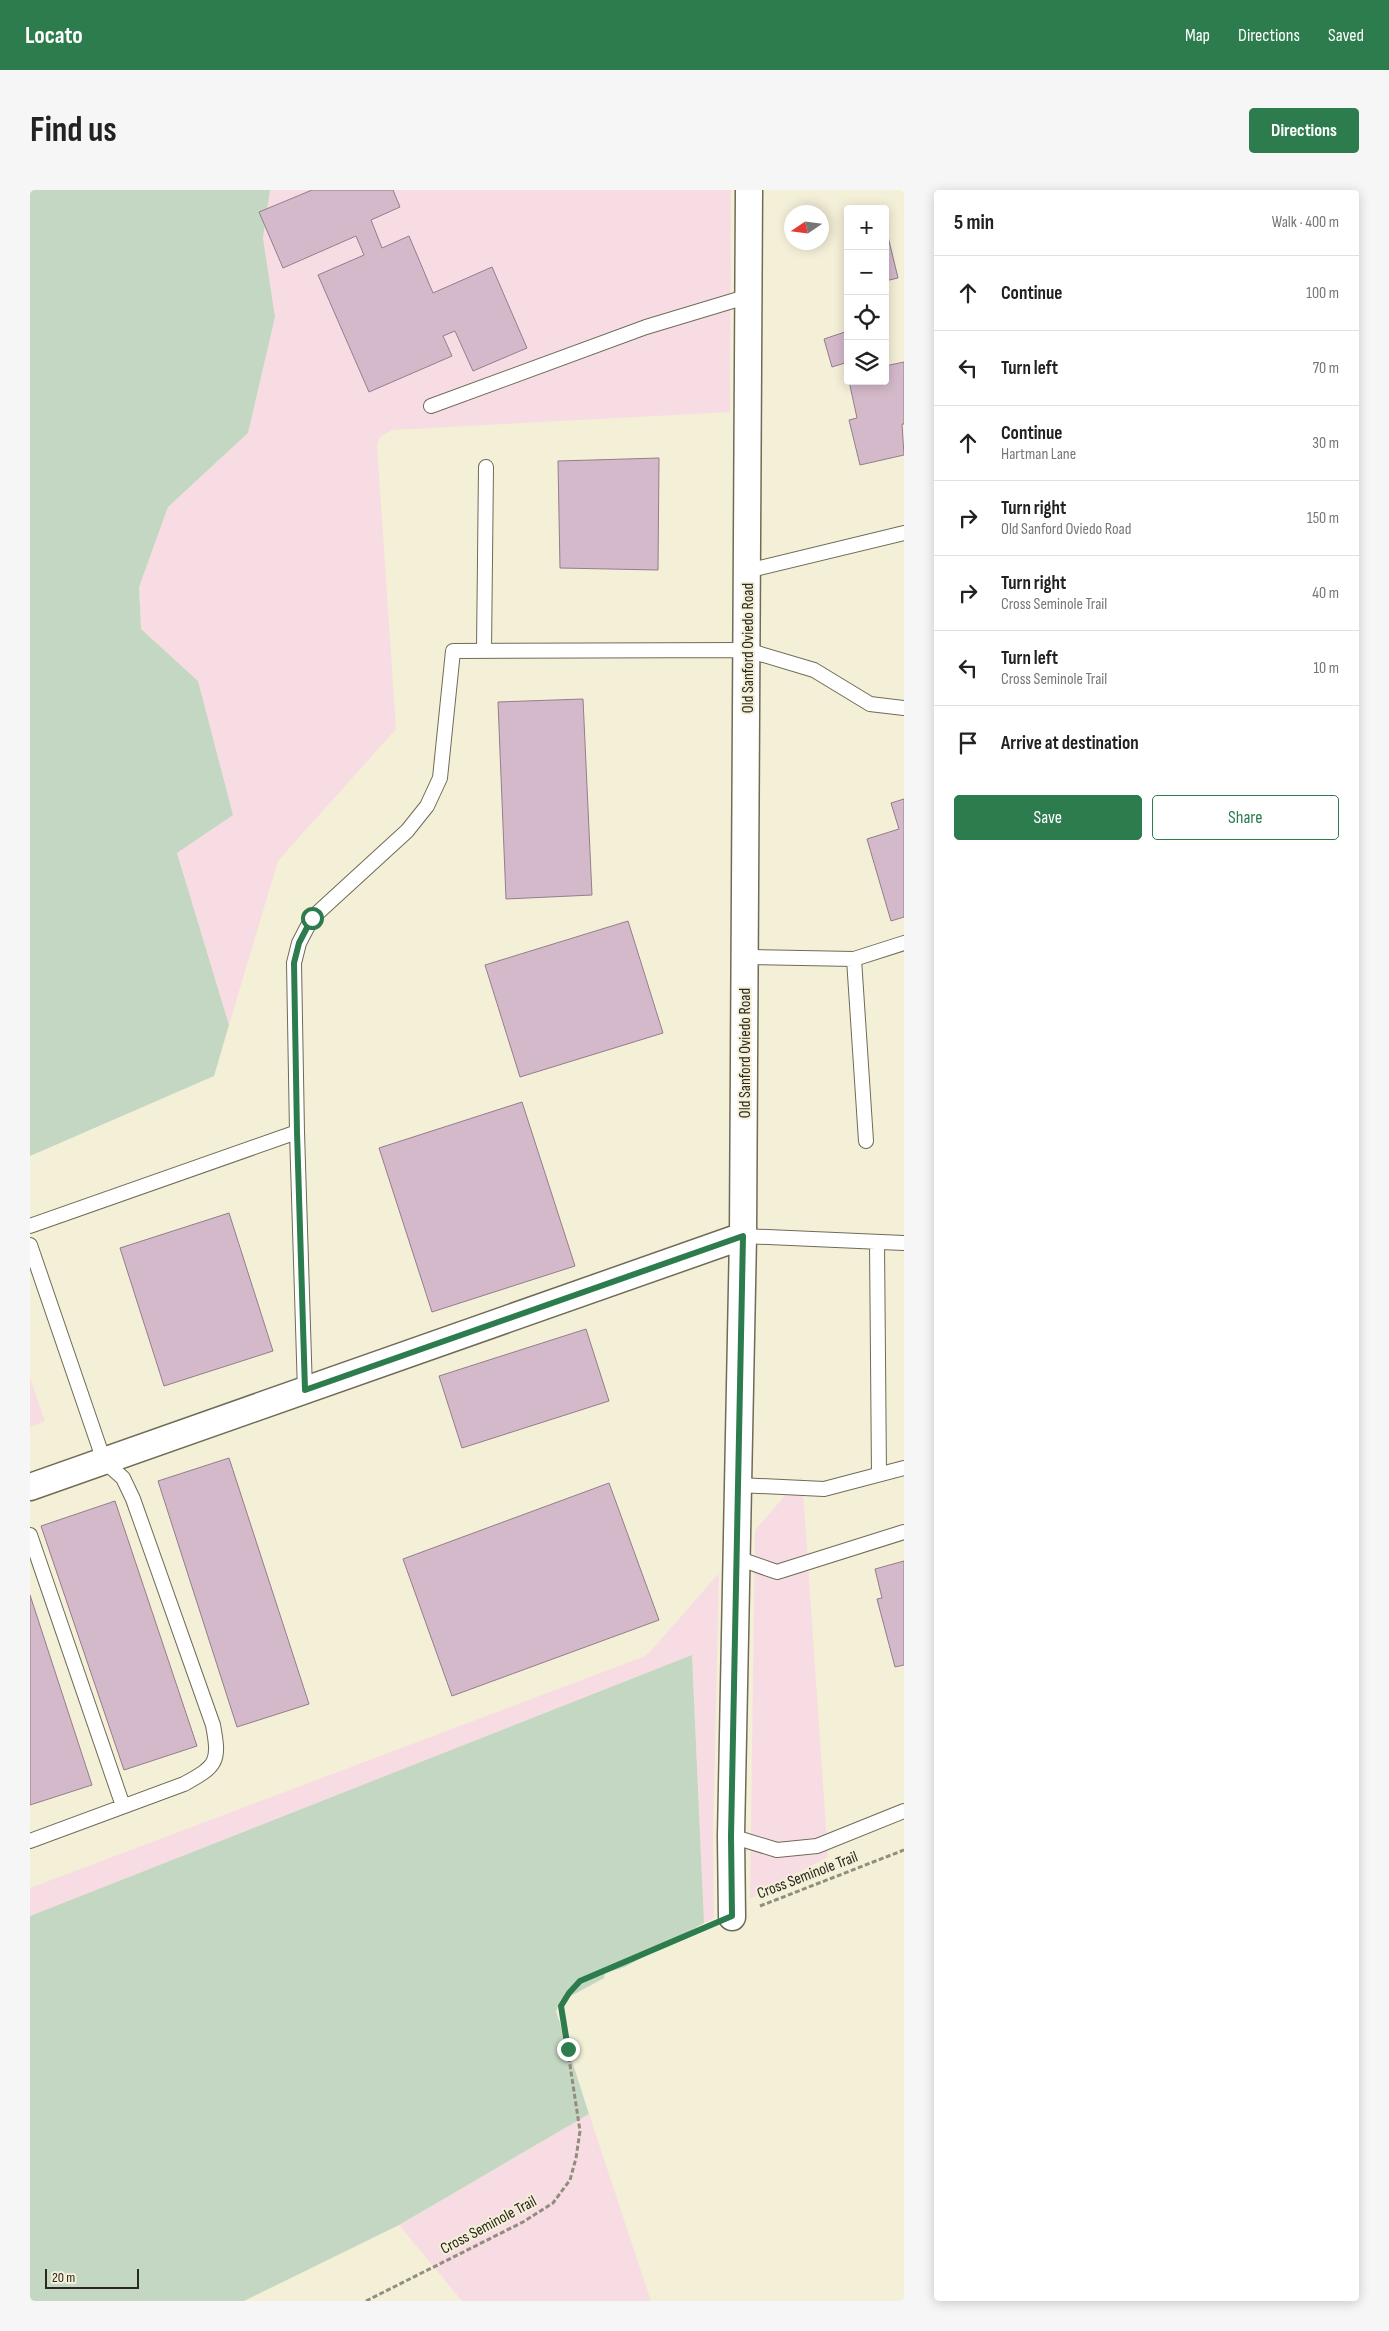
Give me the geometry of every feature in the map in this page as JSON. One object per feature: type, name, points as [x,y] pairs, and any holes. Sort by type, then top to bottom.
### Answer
[{"type":"street","name":"Old Sanford Oviedo Road","points":[[732,1916],[731,1836],[743,1236],[749,190]]},
{"type":"street","points":[[30,1487],[743,1236]]},
{"type":"lane","points":[[431,406],[646,328],[749,296]]},
{"type":"lane","points":[[484,651],[486,467]]},
{"type":"lane","points":[[748,571],[904,533]]},
{"type":"lane","points":[[305,1390],[294,963],[299,943],[312,918],[407,831],[427,806],[440,778],[453,651],[747,650],[814,670],[870,704],[904,708]]},
{"type":"lane","points":[[745,956],[854,959],[904,943]]},
{"type":"lane","points":[[854,959],[866,1141]]},
{"type":"lane","points":[[30,1226],[297,1132]]},
{"type":"lane","points":[[743,1236],[904,1243]]},
{"type":"lane","points":[[877,1242],[879,1474]]},
{"type":"lane","points":[[30,1245],[104,1461],[123,1478],[133,1499],[213,1725],[217,1748],[215,1762],[203,1773],[184,1784],[30,1841]]},
{"type":"lane","points":[[738,1484],[824,1489],[904,1468]]},
{"type":"lane","points":[[737,1558],[778,1572],[904,1532]]},
{"type":"lane","points":[[30,1534],[123,1806]]},
{"type":"lane","points":[[731,1836],[776,1850],[817,1846],[904,1811]]},
{"type":"path","name":"Cross Seminole Trail","points":[[366,2301],[511,2229],[553,2203],[570,2180],[580,2131],[561,2006],[580,1981],[732,1916],[904,1850]]},
{"type":"shaded area","points":[[270,190],[731,190],[730,412],[392,430],[380,437],[377,445],[396,729],[278,861],[229,1025],[177,853],[198,681],[141,629],[139,587],[168,507],[248,433],[275,317],[263,238]]},
{"type":"shaded area","points":[[30,1378],[45,1421],[30,1427]]},
{"type":"shaded area","points":[[802,1476],[828,1857],[750,1899],[755,1530]]},
{"type":"shaded area","points":[[719,1573],[713,1837],[714,1918],[704,1923],[692,1655],[30,1916],[30,1888],[643,1657],[650,1652]]},
{"type":"shaded area","points":[[589,2114],[651,2301],[462,2301],[399,2225]]},
{"type":"green space","points":[[30,190],[270,190],[263,238],[275,317],[248,433],[168,507],[139,587],[141,629],[198,681],[233,815],[177,853],[229,1025],[214,1076],[30,1156]]},
{"type":"green space","points":[[692,1655],[704,1923],[625,1967],[605,1973],[604,1978],[560,2002],[556,2011],[589,2114],[399,2225],[244,2301],[30,2301],[30,1916]]},
{"type":"building","points":[[312,190],[393,190],[400,207],[371,220],[382,248],[409,236],[433,293],[492,267],[527,348],[473,371],[455,331],[443,336],[452,356],[369,392],[318,275],[364,255],[356,236],[283,268],[259,212]]},
{"type":"building","points":[[889,241],[898,278],[889,280]]},
{"type":"building","points":[[844,332],[844,363],[832,367],[824,339]]},
{"type":"building","points":[[904,362],[904,424],[902,424],[904,455],[860,465],[849,420],[857,418],[850,385],[889,385],[889,365]]},
{"type":"building","points":[[659,458],[658,570],[560,568],[558,461]]},
{"type":"building","points":[[583,699],[592,895],[506,899],[498,702]]},
{"type":"building","points":[[904,799],[904,917],[891,921],[867,839],[899,829],[891,803]]},
{"type":"building","points":[[628,921],[663,1033],[520,1077],[485,965]]},
{"type":"building","points":[[522,1102],[575,1266],[432,1312],[379,1148]]},
{"type":"building","points":[[229,1213],[273,1351],[164,1386],[120,1248]]},
{"type":"building","points":[[586,1329],[609,1401],[462,1448],[439,1376]]},
{"type":"building","points":[[229,1458],[309,1704],[237,1727],[158,1481]]},
{"type":"building","points":[[609,1483],[659,1620],[452,1696],[403,1559]]},
{"type":"building","points":[[115,1501],[197,1746],[124,1770],[41,1526]]},
{"type":"building","points":[[904,1561],[904,1665],[895,1667],[877,1599],[882,1598],[875,1569]]},
{"type":"building","points":[[30,1595],[92,1785],[30,1805]]},
{"type":"route","points":[[312,918],[299,943],[294,963],[305,1390],[743,1236],[731,1836],[732,1916],[580,1981],[561,2006],[568,2049]]}]
